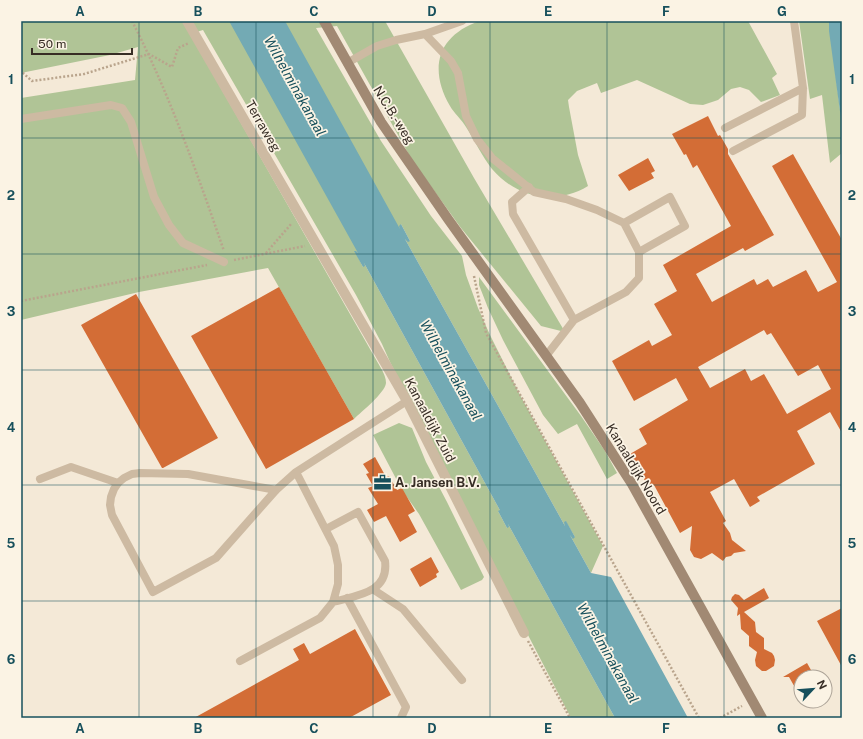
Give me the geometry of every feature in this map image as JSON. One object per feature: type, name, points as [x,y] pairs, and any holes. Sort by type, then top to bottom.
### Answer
[{"type":"street","name":"Terraweg","points":[[188,21],[316,244]]},
{"type":"street","name":"N.C.B.-weg","points":[[324,21],[381,122],[448,219]]},
{"type":"street","name":"Kanaaldijk Noord","points":[[448,219],[580,403],[632,484],[762,718]]},
{"type":"street","name":"Kanaaldijk Zuid","points":[[316,244],[407,401],[524,633]]},
{"type":"lane","points":[[347,63],[377,46],[396,40],[425,34],[462,21]]},
{"type":"lane","points":[[733,151],[802,115],[803,88],[794,21]]},
{"type":"lane","points":[[425,34],[451,61],[458,73],[466,116],[477,139],[492,158],[534,192],[566,199],[598,210],[624,223],[639,252],[639,278],[626,292],[574,320],[546,356]]},
{"type":"lane","points":[[725,128],[803,88]]},
{"type":"lane","points":[[21,119],[111,105],[122,108],[132,122],[154,197],[169,225],[183,243],[226,259]]},
{"type":"lane","points":[[528,187],[512,202],[513,214],[574,320]]},
{"type":"lane","points":[[624,223],[670,198],[682,220],[685,226],[639,252]]},
{"type":"lane","points":[[276,490],[188,474],[140,473],[132,474],[118,483],[111,497],[110,505],[112,515],[153,592],[216,558],[276,490],[296,472],[407,401]]},
{"type":"lane","points":[[40,479],[72,467],[118,483]]},
{"type":"lane","points":[[240,661],[320,618],[333,602],[338,584],[338,564],[334,546],[296,472]]},
{"type":"lane","points":[[326,529],[358,512],[385,561],[386,569],[384,577],[374,590],[333,602]]},
{"type":"lane","points":[[374,590],[403,609],[462,680]]},
{"type":"lane","points":[[347,598],[406,707],[401,718]]},
{"type":"path","points":[[132,21],[149,54],[191,157],[226,259],[266,254],[316,244]]},
{"type":"path","points":[[21,69],[22,74],[32,81],[84,74],[149,54],[172,67],[178,48],[197,39]]},
{"type":"path","points":[[266,254],[299,215]]},
{"type":"path","points":[[21,301],[212,264]]},
{"type":"path","points":[[474,275],[486,333],[700,718]]},
{"type":"path","points":[[524,633],[570,718]]},
{"type":"path","points":[[720,718],[752,700]]},
{"type":"green space","points":[[21,21],[385,21],[474,178],[565,332],[541,326],[461,228],[412,160],[337,26],[316,28],[381,141],[431,216],[462,256],[466,275],[490,335],[520,395],[603,546],[591,573],[570,535],[575,537],[566,522],[565,526],[405,239],[410,241],[401,224],[401,229],[358,253],[355,251],[363,267],[364,263],[502,514],[498,511],[507,528],[508,524],[615,718],[571,718],[488,558],[382,344],[356,295],[203,30],[190,34],[382,370],[386,383],[382,392],[354,419],[268,268],[139,292],[21,320],[21,98],[135,80],[138,47],[110,55],[21,73]]},
{"type":"green space","points":[[480,21],[748,21],[777,74],[772,78],[780,95],[761,102],[749,90],[740,87],[731,89],[718,100],[703,105],[690,104],[637,80],[601,93],[597,83],[577,91],[568,100],[578,155],[588,186],[563,196],[537,196],[513,187],[492,169],[464,124],[450,106],[443,92],[439,66],[441,54],[446,44],[454,35],[466,27]]},
{"type":"green space","points":[[799,21],[829,21],[842,126],[842,153],[830,163],[822,95],[810,99]]},
{"type":"green space","points":[[479,277],[581,416],[605,451],[617,473],[607,479],[577,424],[558,434],[543,415],[503,340],[488,308],[479,285]]},
{"type":"green space","points":[[399,423],[412,428],[426,462],[484,577],[482,580],[461,590],[419,514],[402,490],[373,435]]},
{"type":"water","name":"Wilhelminakanaal","points":[[229,21],[285,21],[400,229],[399,226],[401,224],[410,241],[408,242],[405,239],[565,526],[564,522],[566,521],[575,537],[573,539],[570,535],[591,573],[611,577],[688,718],[615,718],[508,524],[509,527],[507,528],[498,511],[500,510],[364,263],[365,266],[363,267],[354,251],[358,253]]},
{"type":"water","points":[[829,21],[842,21],[842,126],[829,31]]},
{"type":"building","points":[[708,116],[718,136],[720,135],[728,149],[728,154],[774,235],[745,251],[743,248],[696,274],[712,302],[754,279],[757,285],[768,279],[773,287],[806,270],[818,292],[837,282],[772,166],[793,154],[842,240],[842,433],[830,412],[797,431],[815,464],[757,497],[760,501],[750,507],[734,479],[710,492],[726,521],[723,523],[730,533],[732,540],[746,551],[734,553],[731,556],[726,557],[723,561],[712,553],[701,559],[694,557],[690,550],[692,526],[680,533],[654,485],[649,488],[630,454],[647,444],[639,429],[688,400],[676,378],[634,401],[612,361],[649,340],[652,346],[672,335],[654,304],[677,291],[663,265],[731,226],[697,165],[693,168],[686,154],[684,155],[672,134]],"holes":[[[764,330],[767,335],[771,333],[798,376],[818,365],[831,389],[787,414],[764,374],[751,381],[745,369],[710,388],[698,367]]]},
{"type":"building","points":[[648,158],[655,171],[651,173],[654,178],[629,191],[618,175]]},
{"type":"building","points":[[279,287],[354,419],[266,469],[191,336]]},
{"type":"building","points":[[136,294],[218,438],[163,468],[81,325]]},
{"type":"building","points":[[375,457],[386,477],[389,476],[397,490],[402,488],[415,511],[408,515],[417,532],[400,542],[386,516],[374,522],[367,510],[378,504],[368,488],[373,486],[366,474],[369,473],[363,464]]},
{"type":"building","points":[[431,557],[439,572],[436,574],[437,577],[420,587],[410,569]]},
{"type":"building","points":[[764,588],[769,598],[744,612],[755,622],[756,632],[764,638],[764,649],[772,653],[774,656],[774,666],[766,671],[762,671],[756,666],[755,660],[757,652],[749,646],[749,636],[741,629],[740,614],[737,616],[738,608],[731,600],[735,594],[739,595],[744,600]]},
{"type":"building","points":[[842,608],[842,667],[817,621]]},
{"type":"building","points":[[355,629],[391,695],[349,718],[194,718],[299,660],[293,649],[304,643],[310,654]]},
{"type":"building","points":[[807,663],[810,669],[797,669]]},
{"type":"building","points":[[793,671],[793,684],[789,677],[783,677]]},
{"type":"place","name":"A. Jansen B.V.","points":[[382,482]]}]
